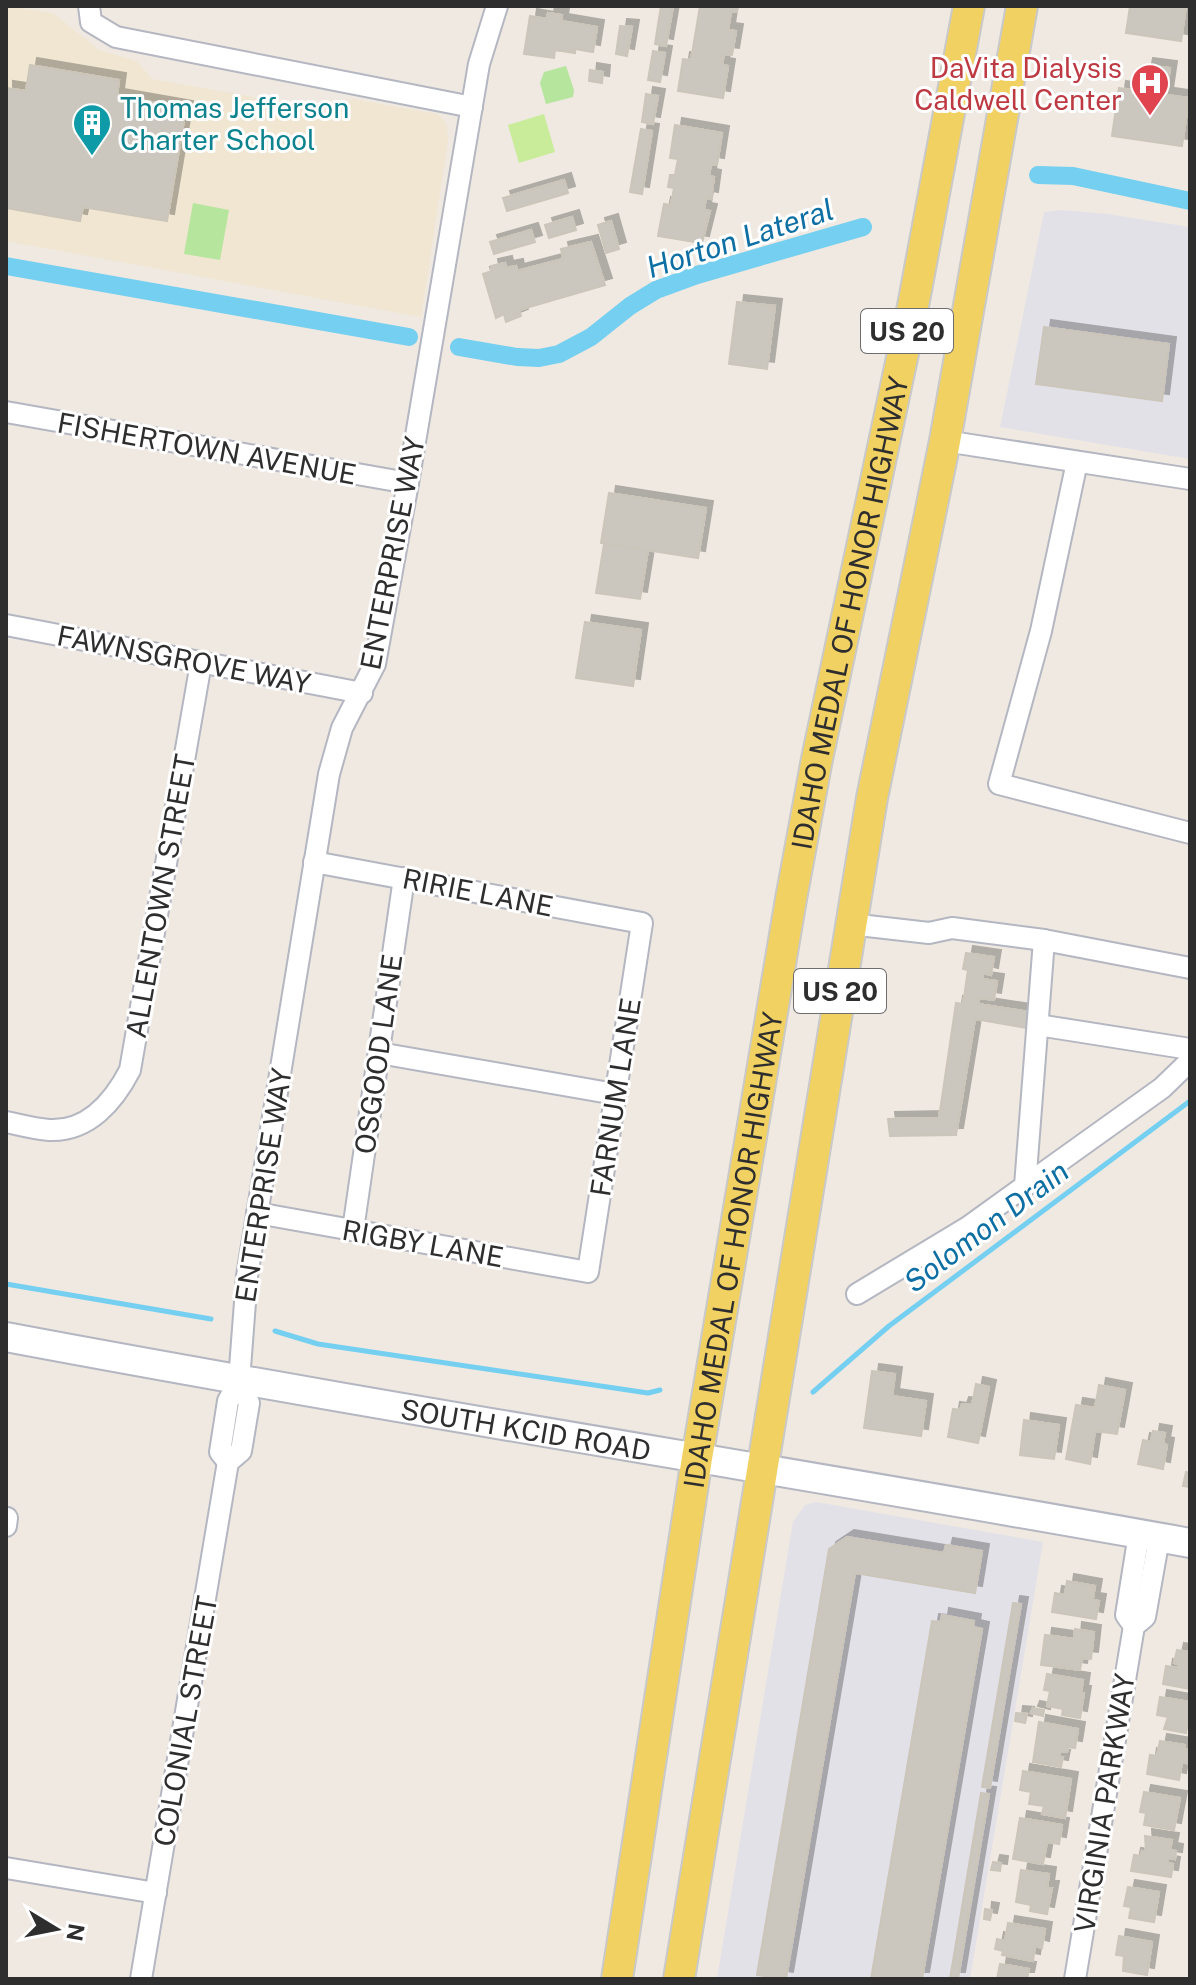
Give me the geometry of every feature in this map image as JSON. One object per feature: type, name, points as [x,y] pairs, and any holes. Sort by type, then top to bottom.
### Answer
[{"type":"main road","name":"IDAHO MEDAL OF HONOR HIGHWAY","points":[[617,1979],[697,1458],[791,899],[913,306],[969,6]]},
{"type":"main road","name":"IDAHO MEDAL OF HONOR HIGHWAY","points":[[679,1979],[850,924],[872,798],[945,441],[1022,6]]},
{"type":"street","name":"ENTERPRISE WAY","points":[[239,1381],[247,1276],[329,774],[342,728],[375,664],[479,64],[497,6]]},
{"type":"street","points":[[90,14],[116,37],[472,107]]},
{"type":"street","name":"FISHERTOWN AVENUE","points":[[6,412],[408,483]]},
{"type":"street","points":[[945,441],[1190,479]]},
{"type":"street","points":[[1077,462],[1041,631],[999,784],[1036,796],[1190,833]]},
{"type":"street","name":"FAWNSGROVE WAY","points":[[6,625],[362,693]]},
{"type":"street","name":"ALLENTOWN STREET","points":[[6,1122],[50,1130],[75,1127],[94,1116],[117,1095],[130,1070],[201,663]]},
{"type":"street","name":"RIRIE LANE","points":[[314,862],[642,923]]},
{"type":"street","name":"OSGOOD LANE","points":[[353,1230],[404,878]]},
{"type":"street","name":"FARNUM LANE","points":[[588,1272],[642,923]]},
{"type":"street","points":[[850,924],[929,933],[952,928],[1044,940],[1190,968]]},
{"type":"street","points":[[1025,1186],[1044,940]]},
{"type":"street","points":[[1038,1025],[1190,1049]]},
{"type":"street","points":[[379,1053],[615,1094]]},
{"type":"street","points":[[857,1294],[968,1227],[1162,1088],[1190,1061]]},
{"type":"street","name":"RIGBY LANE","points":[[257,1213],[588,1272]]},
{"type":"street","name":"SOUTH KCID ROAD","points":[[6,1337],[239,1381],[1190,1543]]},
{"type":"street","name":"COLONIAL STREET","points":[[141,1979],[228,1462],[220,1452],[228,1401],[239,1381]]},
{"type":"street","name":"VIRGINIA PARKWAY","points":[[1075,1979],[1134,1626],[1126,1615],[1149,1536]]},
{"type":"street","points":[[6,1868],[156,1893]]},
{"type":"shaded area","points":[[6,6],[53,13],[99,50],[137,61],[152,79],[327,110],[337,109],[352,99],[437,114],[447,126],[448,141],[421,317],[6,241]]},
{"type":"shaded area","points":[[1061,210],[1190,227],[1190,459],[1000,427],[1044,212]]},
{"type":"shaded area","points":[[816,1502],[1043,1542],[970,1979],[717,1979],[793,1522],[805,1505]]},
{"type":"green space","points":[[566,66],[574,90],[573,97],[546,104],[540,83],[544,72]]},
{"type":"green space","points":[[544,114],[555,152],[519,163],[508,125]]},
{"type":"green space","points":[[193,203],[229,210],[220,260],[184,254]]},
{"type":"building","points":[[661,6],[673,6],[666,46],[655,44]]},
{"type":"building","points":[[700,6],[738,6],[737,12],[731,11],[728,30],[736,31],[732,55],[724,54],[722,65],[728,66],[723,98],[678,91],[683,59],[691,60]]},
{"type":"building","points":[[1130,6],[1186,6],[1181,41],[1126,33]]},
{"type":"building","points":[[548,13],[562,15],[561,21],[597,27],[593,52],[555,50],[554,58],[524,54],[530,16],[547,19]]},
{"type":"building","points":[[620,26],[632,27],[627,56],[616,54]]},
{"type":"building","points":[[653,51],[665,53],[660,82],[648,80]]},
{"type":"building","name":"Thomas Jefferson Charter School","points":[[30,65],[119,80],[117,96],[186,108],[167,221],[83,207],[80,221],[6,208],[6,88],[26,91]]},
{"type":"building","points":[[1146,65],[1170,68],[1166,95],[1141,91]]},
{"type":"building","points":[[590,70],[603,72],[602,83],[589,81]]},
{"type":"building","name":"DaVita Dialysis Caldwell Center","points":[[1119,88],[1189,98],[1182,146],[1112,136]]},
{"type":"building","points":[[646,94],[658,96],[653,124],[642,122]]},
{"type":"building","points":[[675,125],[722,133],[717,165],[711,164],[709,176],[714,177],[711,199],[706,198],[704,210],[710,211],[702,243],[658,236],[664,204],[671,205],[674,188],[668,187],[670,175],[675,175],[678,159],[670,158]]},
{"type":"building","points":[[641,129],[652,131],[642,194],[630,192]]},
{"type":"building","points":[[564,180],[568,193],[507,211],[503,198]]},
{"type":"building","points":[[572,217],[576,230],[549,238],[545,225]]},
{"type":"building","points":[[611,221],[619,249],[606,253],[598,225]]},
{"type":"building","points":[[531,230],[535,242],[494,254],[490,242]]},
{"type":"building","points":[[591,242],[605,285],[519,310],[521,316],[506,322],[504,314],[496,318],[483,274],[492,271],[491,266],[505,263],[506,268],[516,266],[517,271],[563,259],[561,249]]},
{"type":"building","points":[[737,302],[775,306],[767,369],[729,364]]},
{"type":"building","points":[[1044,327],[1169,344],[1162,401],[1036,384]]},
{"type":"building","points":[[609,493],[706,508],[698,558],[601,543]]},
{"type":"building","points":[[604,544],[648,550],[640,599],[596,593]]},
{"type":"building","points":[[585,622],[641,630],[633,686],[576,678]]},
{"type":"building","points":[[966,953],[994,957],[991,975],[983,973],[982,979],[997,981],[994,1000],[979,998],[978,1004],[1030,1012],[1027,1028],[975,1019],[956,1135],[890,1136],[888,1119],[939,1118],[956,1003],[963,1004],[968,970],[963,969]]},
{"type":"building","points":[[872,1371],[895,1374],[892,1396],[926,1401],[921,1436],[864,1428]]},
{"type":"building","points":[[976,1384],[989,1387],[978,1443],[948,1437],[953,1409],[960,1410],[962,1404],[972,1405]]},
{"type":"building","points":[[1099,1385],[1125,1390],[1117,1434],[1095,1431],[1090,1464],[1066,1459],[1076,1405],[1095,1408]]},
{"type":"building","points":[[1024,1420],[1059,1425],[1054,1459],[1020,1455]]},
{"type":"building","points":[[1153,1431],[1165,1433],[1163,1444],[1167,1445],[1163,1469],[1138,1464],[1143,1440],[1151,1442]]},
{"type":"building","points":[[1186,1472],[1190,1473],[1190,1487],[1183,1486]]},
{"type":"building","points":[[847,1537],[944,1553],[946,1545],[982,1551],[975,1593],[855,1573],[786,1979],[757,1975],[829,1549]]},
{"type":"building","points":[[1067,1581],[1095,1586],[1093,1598],[1087,1599],[1099,1601],[1096,1619],[1052,1612],[1055,1593],[1065,1595]]},
{"type":"building","points":[[1013,1603],[1021,1604],[990,1788],[982,1787]]},
{"type":"building","points":[[942,1615],[974,1621],[973,1627],[982,1629],[922,1979],[871,1979],[932,1621],[941,1622]]},
{"type":"building","points":[[1075,1629],[1094,1632],[1091,1659],[1082,1658],[1080,1670],[1041,1665],[1045,1635],[1074,1639]]},
{"type":"building","points":[[1177,1650],[1190,1652],[1190,1689],[1163,1684],[1166,1666],[1178,1668],[1178,1664],[1174,1663]]},
{"type":"building","points":[[1047,1674],[1083,1680],[1080,1718],[1062,1715],[1063,1709],[1047,1706],[1050,1691],[1044,1690]]},
{"type":"building","points":[[1160,1697],[1190,1702],[1190,1727],[1187,1727],[1186,1733],[1164,1729],[1168,1717],[1157,1715]]},
{"type":"building","points":[[1033,1708],[1044,1710],[1043,1716],[1031,1713]]},
{"type":"building","points":[[1016,1713],[1027,1714],[1025,1723],[1015,1721]]},
{"type":"building","points":[[1039,1722],[1078,1729],[1075,1748],[1060,1751],[1060,1757],[1063,1757],[1061,1767],[1033,1762]]},
{"type":"building","points":[[1160,1741],[1185,1745],[1185,1749],[1190,1750],[1190,1764],[1182,1762],[1179,1780],[1147,1774],[1150,1755],[1157,1756]]},
{"type":"building","points":[[1023,1771],[1071,1779],[1065,1818],[1042,1814],[1044,1806],[1029,1804],[1031,1792],[1020,1790]]},
{"type":"building","points":[[1144,1792],[1180,1798],[1174,1830],[1144,1825],[1146,1813],[1140,1812]]},
{"type":"building","points":[[981,1793],[989,1794],[958,1979],[950,1979]]},
{"type":"building","points":[[1020,1818],[1062,1825],[1059,1844],[1047,1842],[1043,1864],[1013,1859]]},
{"type":"building","points":[[1145,1836],[1172,1840],[1170,1850],[1176,1851],[1175,1859],[1168,1858],[1168,1863],[1173,1864],[1171,1877],[1131,1871],[1134,1855],[1141,1856],[1142,1851],[1146,1852]]},
{"type":"building","points":[[993,1862],[1001,1863],[1000,1871],[991,1870]]},
{"type":"building","points":[[1021,1870],[1049,1874],[1047,1888],[1052,1888],[1047,1914],[1030,1911],[1031,1905],[1016,1902]]},
{"type":"building","points":[[1128,1887],[1159,1892],[1154,1922],[1129,1918],[1131,1907],[1124,1906]]},
{"type":"building","points":[[985,1909],[992,1910],[990,1920],[984,1919]]},
{"type":"building","points":[[1008,1923],[1045,1929],[1042,1948],[1035,1946],[1033,1961],[1002,1955],[1003,1951],[995,1949],[997,1939],[1005,1941]]},
{"type":"building","points":[[1119,1936],[1152,1942],[1147,1975],[1123,1971],[1124,1956],[1116,1955]]},
{"type":"building","points":[[1000,1964],[1029,1969],[1027,1979],[997,1979]]},
{"type":"waterway","name":"Horton Lateral","points":[[1038,175],[1073,176],[1190,201]]},
{"type":"waterway","name":"Horton Lateral","points":[[459,347],[517,357],[539,358],[559,354],[591,337],[656,290],[697,275],[863,227]]},
{"type":"waterway","name":"Horton Lateral","points":[[6,266],[409,337]]},
{"type":"waterway","name":"Solomon Drain","points":[[813,1392],[889,1326],[1190,1101]]},
{"type":"waterway","name":"Solomon Drain","points":[[6,1284],[211,1319]]},
{"type":"waterway","name":"Solomon Drain","points":[[275,1331],[318,1344],[648,1393],[660,1390]]},
{"type":"place","name":"DaVita Dialysis Caldwell Center","points":[[1150,117]]},
{"type":"place","name":"Thomas Jefferson Charter School","points":[[92,157]]}]
